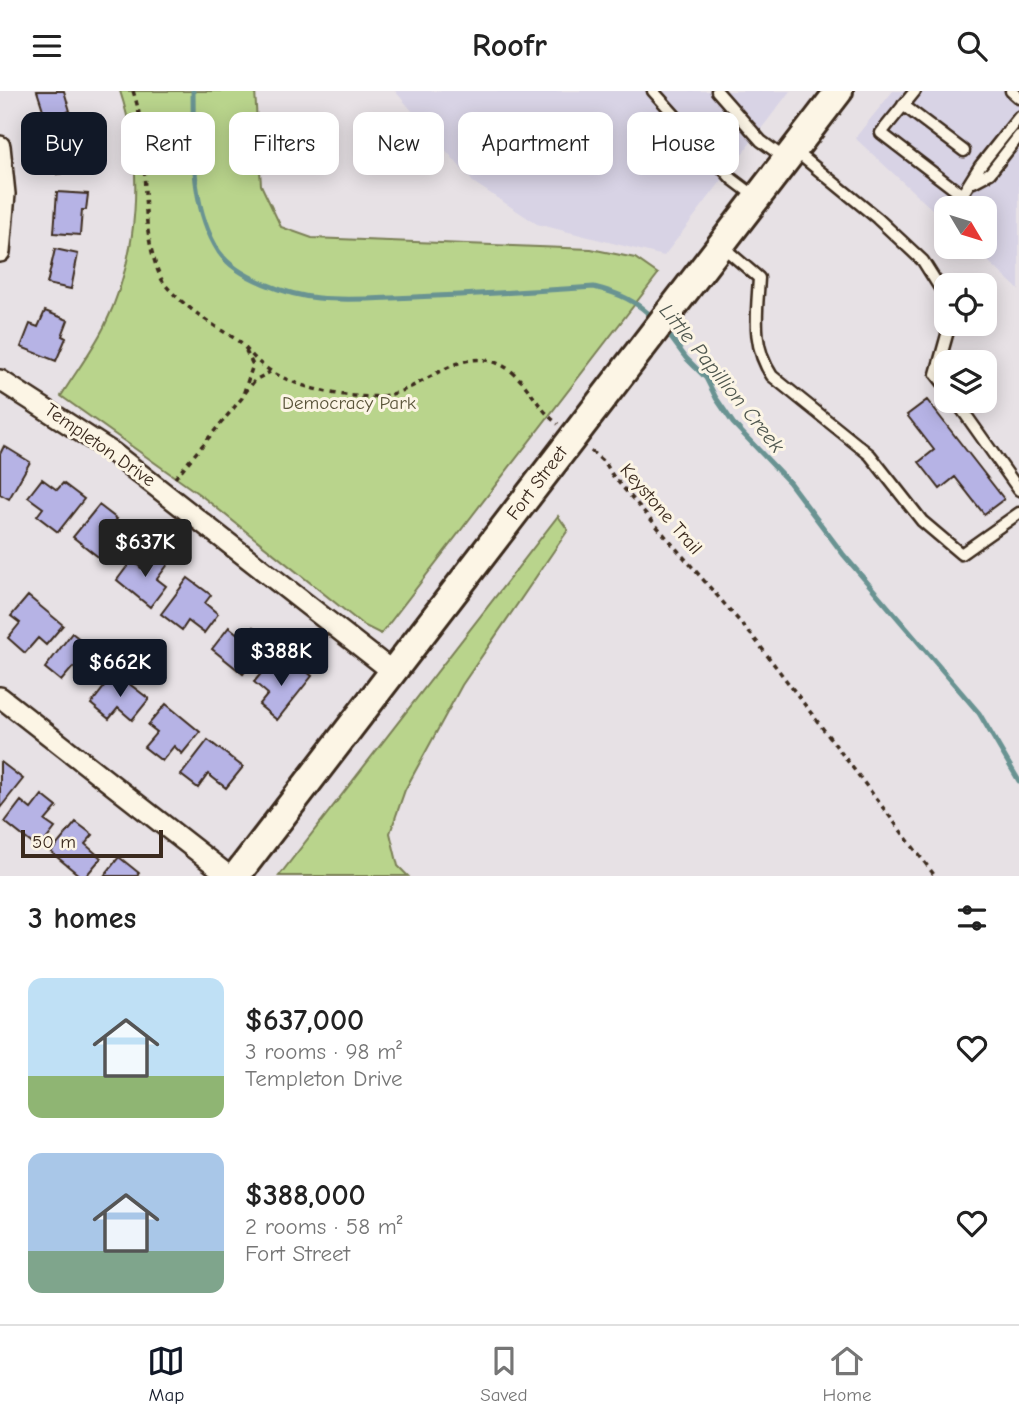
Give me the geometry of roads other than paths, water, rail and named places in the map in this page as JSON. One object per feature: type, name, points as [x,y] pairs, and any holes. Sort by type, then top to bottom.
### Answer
[{"type":"main road","name":"Fort Street","points":[[236,876],[839,91]]},
{"type":"street","points":[[0,146],[5,194],[0,252]]},
{"type":"street","name":"Templeton Drive","points":[[0,380],[112,451],[393,672]]},
{"type":"street","points":[[0,698],[229,876]]},
{"type":"lane","points":[[653,91],[732,179],[756,198]]},
{"type":"lane","points":[[717,91],[761,141],[790,155],[877,218],[923,261],[934,278]]},
{"type":"lane","points":[[915,91],[881,133],[962,195],[1019,117]]},
{"type":"lane","points":[[1011,91],[1019,98]]},
{"type":"lane","points":[[903,105],[964,151]]},
{"type":"lane","points":[[972,183],[990,173],[1019,136]]},
{"type":"lane","points":[[720,244],[759,278],[756,338],[761,361],[772,376],[870,455],[922,521],[961,554],[1019,513]]},
{"type":"lane","points":[[964,413],[1019,490]]},
{"type":"waterway","name":"Little Papillion Creek","points":[[193,91],[195,174],[202,214],[209,234],[227,261],[264,284],[292,293],[342,299],[594,287],[627,298],[654,319]]},
{"type":"waterway","name":"Little Papillion Creek","points":[[666,331],[686,358],[706,378],[733,423],[789,482],[843,554],[979,713],[1019,781]]},
{"type":"park label","name":"Democracy Park","points":[[349,403]]}]
